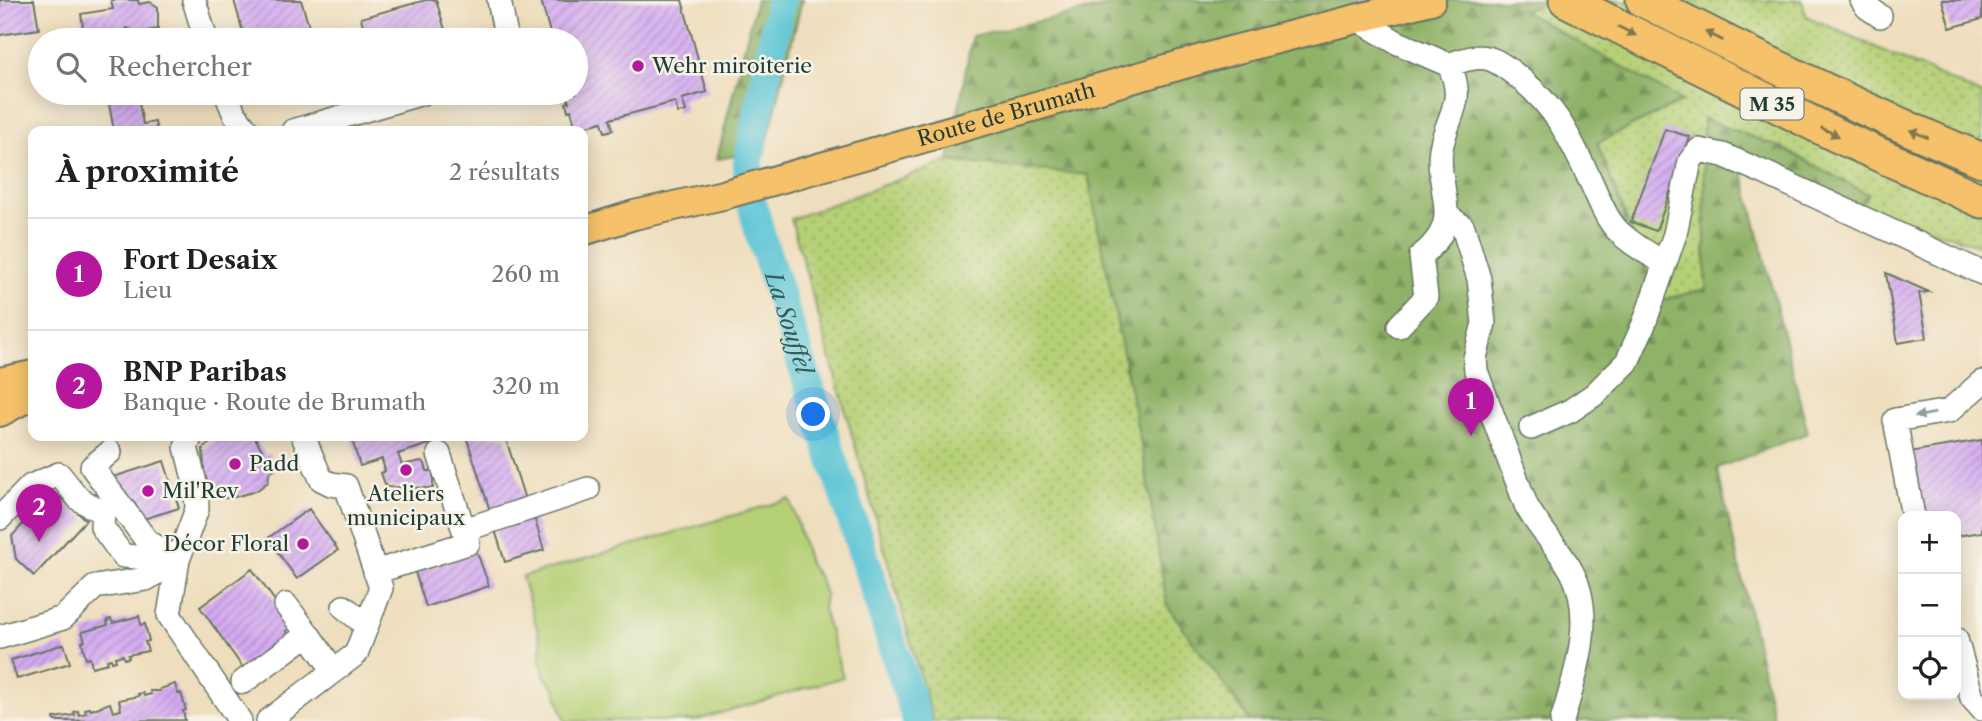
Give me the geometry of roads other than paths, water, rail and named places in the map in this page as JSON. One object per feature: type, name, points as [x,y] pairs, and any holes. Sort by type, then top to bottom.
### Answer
[{"type":"highway","name":"M 35","points":[[1566,0],[1838,136],[1982,201]]},
{"type":"highway","name":"M 35","points":[[1643,0],[1778,69],[1982,160]]},
{"type":"main road","name":"Route de Brumath","points":[[588,230],[768,183],[1230,51],[1431,0]]},
{"type":"main road","points":[[588,243],[650,225],[664,209]]},
{"type":"main road","points":[[0,382],[28,376]]},
{"type":"main road","points":[[0,412],[28,397]]},
{"type":"street","points":[[194,0],[202,28]]},
{"type":"street","points":[[499,0],[504,28]]},
{"type":"street","points":[[1862,0],[1880,16]]},
{"type":"street","points":[[1357,19],[1396,42],[1449,65],[1456,79],[1457,102],[1441,149],[1446,215],[1438,241],[1421,256],[1426,297],[1399,326]]},
{"type":"street","points":[[1449,65],[1473,56],[1487,57],[1508,68],[1542,96],[1563,124],[1605,212],[1620,233],[1665,263]]},
{"type":"street","points":[[231,105],[244,126]]},
{"type":"street","points":[[310,126],[382,105]]},
{"type":"street","points":[[1531,428],[1570,411],[1595,394],[1628,362],[1675,234],[1689,161],[1699,150],[1723,155],[1765,173],[1982,273]]},
{"type":"street","points":[[1446,215],[1463,227],[1479,278],[1484,323],[1475,358],[1476,371],[1526,505],[1536,525],[1572,571],[1578,587],[1583,617],[1580,658],[1562,721]]},
{"type":"street","points":[[1912,511],[1895,420],[1949,411],[1982,382]]},
{"type":"street","points":[[189,441],[186,447],[196,487],[197,509],[178,561],[169,615],[240,721]]},
{"type":"street","points":[[268,721],[356,654],[381,588],[346,486],[331,484],[321,479],[305,441]]},
{"type":"street","points":[[110,452],[92,467],[147,541],[178,561]]},
{"type":"street","points":[[375,572],[468,543],[439,454]]},
{"type":"street","points":[[0,518],[31,486],[59,474],[79,499],[103,513],[102,527],[123,556],[178,561]]},
{"type":"street","points":[[464,530],[587,489]]},
{"type":"street","points":[[0,637],[63,618],[95,587],[146,579],[178,561]]},
{"type":"street","points":[[286,605],[334,671]]},
{"type":"street","points":[[344,607],[366,625]]},
{"type":"street","points":[[243,682],[308,635]]},
{"type":"street","points":[[1961,657],[1972,698],[1982,709]]},
{"type":"waterway","name":"La Souffel","points":[[781,0],[748,164],[750,196],[917,721]]},
{"type":"place","name":"Wehr miroiterie","points":[[638,66]]},
{"type":"place","name":"Fort Desaix","points":[[1471,436]]},
{"type":"place","name":"Padd","points":[[235,464]]},
{"type":"place","name":"Ateliers municipaux","points":[[406,470]]},
{"type":"place","name":"Mil'Rev","points":[[148,491]]},
{"type":"place","name":"BNP Paribas","points":[[39,542]]},
{"type":"place","name":"Décor Floral","points":[[303,544]]}]
